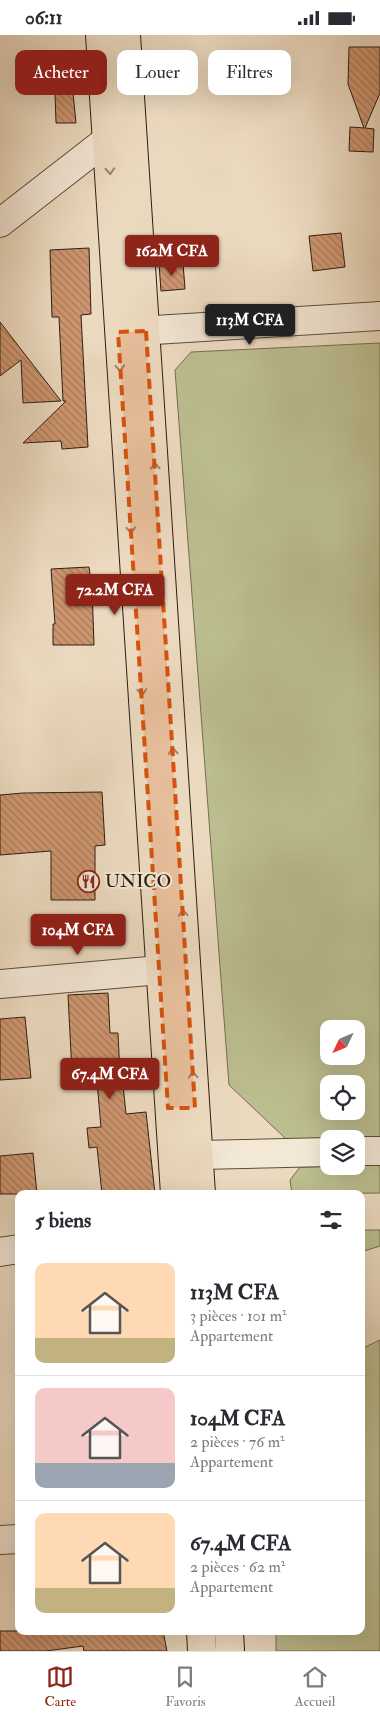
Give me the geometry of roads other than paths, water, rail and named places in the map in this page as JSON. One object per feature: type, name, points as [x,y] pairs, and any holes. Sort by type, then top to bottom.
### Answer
[{"type":"main road","points":[[100,35],[175,1190]]},
{"type":"main road","points":[[126,35],[201,1190]]},
{"type":"main road","points":[[201,1635],[202,1651]]},
{"type":"main road","points":[[229,1635],[230,1651]]},
{"type":"street","points":[[0,223],[108,139]]},
{"type":"street","points":[[118,332],[380,317]]},
{"type":"street","points":[[0,984],[160,970]]},
{"type":"street","points":[[168,1108],[195,1108]]},
{"type":"street","points":[[365,1151],[380,1151]]},
{"type":"street","points":[[198,1155],[320,1152]]},
{"type":"street","points":[[0,1252],[15,1250]]},
{"type":"street","points":[[0,1540],[15,1539]]},
{"type":"place","name":"UNICO","points":[[89,881]]}]
